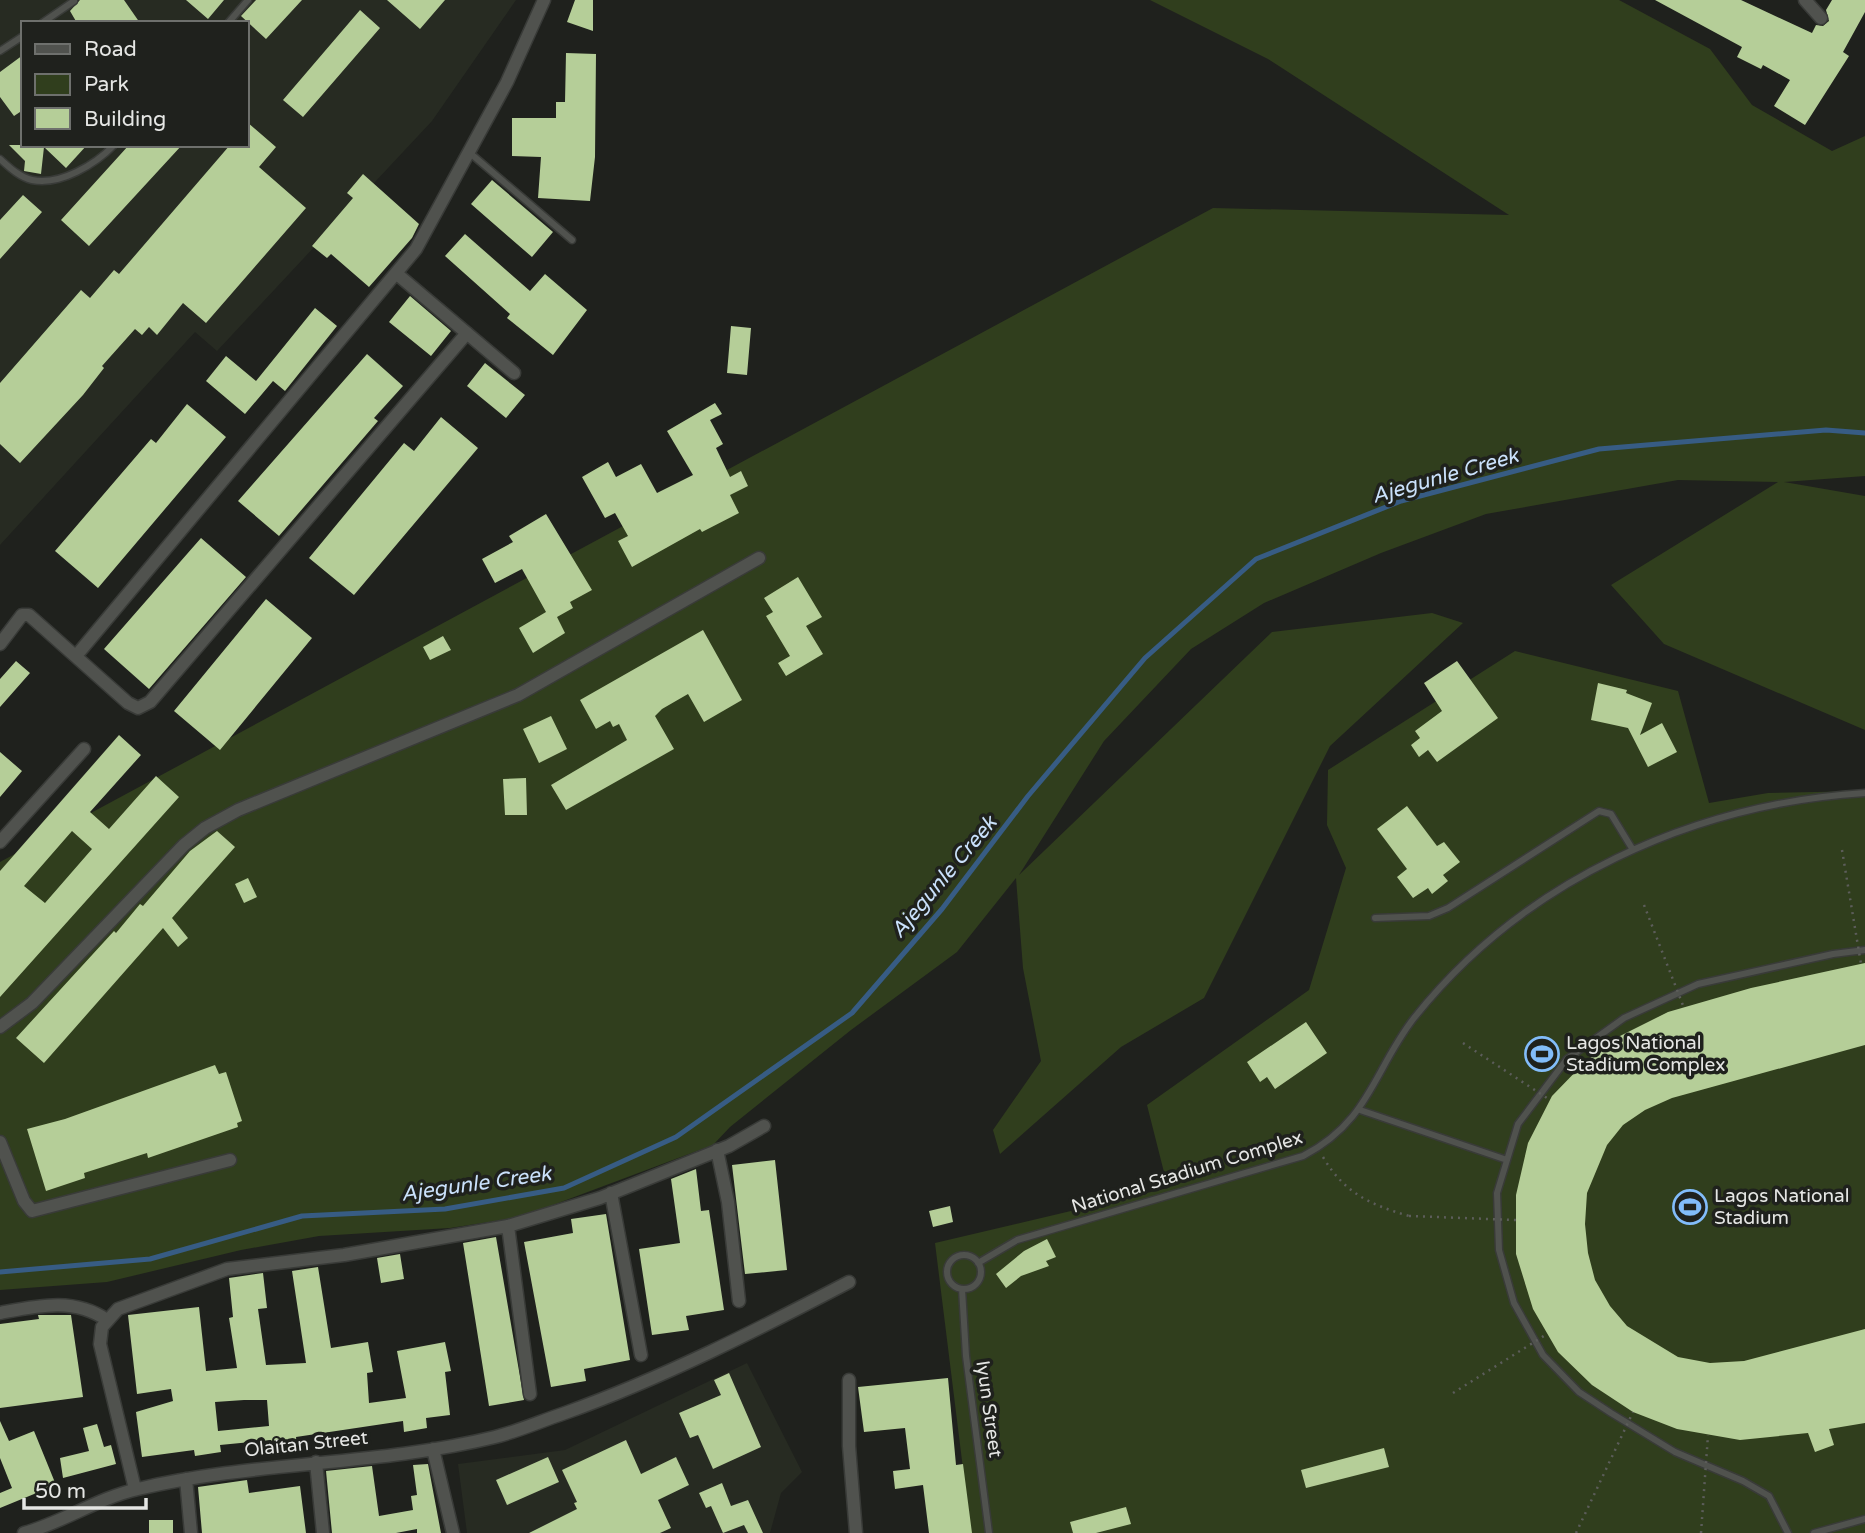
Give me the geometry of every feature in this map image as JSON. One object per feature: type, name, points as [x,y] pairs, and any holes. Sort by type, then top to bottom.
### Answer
[{"type":"street","points":[[76,656],[397,274],[435,219],[532,32],[544,0]]},
{"type":"street","points":[[1804,0],[1821,18]]},
{"type":"street","points":[[397,274],[514,373]]},
{"type":"street","points":[[0,643],[22,615],[29,615],[128,704],[138,708],[150,702],[467,333]]},
{"type":"street","points":[[0,1027],[32,1003],[184,845],[205,828],[238,810],[518,695],[759,558]]},
{"type":"street","points":[[0,842],[84,750]]},
{"type":"street","points":[[135,1489],[100,1344],[102,1327],[118,1310],[227,1269],[344,1255],[508,1226],[611,1193],[717,1150],[764,1126]]},
{"type":"street","points":[[0,1142],[24,1200],[32,1211],[230,1160]]},
{"type":"street","points":[[717,1150],[728,1202],[739,1301]]},
{"type":"street","points":[[611,1193],[641,1355]]},
{"type":"street","points":[[508,1226],[530,1395]]},
{"type":"street","name":"Olaitan Street","points":[[24,1533],[49,1530],[92,1504],[135,1489],[186,1479],[433,1449],[495,1437],[622,1393],[849,1282]]},
{"type":"street","points":[[0,1313],[41,1305],[76,1305],[107,1320]]},
{"type":"street","points":[[849,1380],[849,1446],[856,1533]]},
{"type":"street","points":[[433,1449],[453,1533]]},
{"type":"street","points":[[316,1462],[323,1533]]},
{"type":"street","points":[[186,1479],[191,1533]]},
{"type":"lane","points":[[230,21],[248,0]]},
{"type":"lane","points":[[45,21],[74,2]]},
{"type":"lane","points":[[0,51],[21,37]]},
{"type":"lane","points":[[0,159],[16,173],[32,180],[54,180],[100,160],[112,147]]},
{"type":"lane","points":[[470,153],[572,240]]},
{"type":"lane","name":"National Stadium Complex","points":[[978,1263],[1017,1240],[1290,1160],[1318,1148],[1342,1130],[1360,1110],[1407,1027],[1458,967],[1539,902],[1591,869],[1633,849],[1741,811],[1811,796],[1865,793]]},
{"type":"lane","points":[[1374,918],[1429,916],[1448,908],[1599,811],[1611,814],[1633,849]]},
{"type":"lane","points":[[1788,1533],[1769,1496],[1743,1481],[1675,1452],[1611,1413],[1579,1392],[1543,1355],[1514,1303],[1499,1250],[1497,1193],[1518,1124],[1567,1059],[1624,1018],[1698,984],[1833,954],[1865,950]]},
{"type":"lane","points":[[1360,1110],[1507,1160]]},
{"type":"lane","points":[[965,1255],[978,1263],[981,1273],[977,1284],[962,1289],[949,1281],[948,1266],[955,1258],[965,1255]]},
{"type":"lane","name":"Iyun Street","points":[[962,1289],[966,1356],[989,1533]]},
{"type":"lane","points":[[1814,1533],[1865,1519]]},
{"type":"path","points":[[1842,850],[1861,964]]},
{"type":"path","points":[[1644,905],[1684,1008]]},
{"type":"path","points":[[1463,1043],[1550,1100]]},
{"type":"path","points":[[1318,1148],[1335,1178],[1358,1198],[1409,1216],[1516,1220]]},
{"type":"path","points":[[1453,1393],[1547,1334]]},
{"type":"path","points":[[1576,1533],[1633,1412]]},
{"type":"path","points":[[1701,1533],[1709,1435]]},
{"type":"shaded area","points":[[0,0],[516,0],[432,121],[217,351],[195,332],[0,545]]},
{"type":"shaded area","points":[[747,1363],[802,1472],[781,1493],[770,1533],[467,1533],[458,1464],[565,1450]]},
{"type":"green space","points":[[1150,0],[1619,0],[1710,49],[1752,105],[1832,151],[1865,136],[1865,476],[1784,482],[1865,496],[1865,730],[1664,644],[1611,585],[1778,482],[1678,480],[1486,514],[1381,553],[1264,603],[1191,649],[1104,741],[1019,875],[1272,632],[1432,613],[1463,623],[1330,746],[1204,998],[1121,1047],[1000,1154],[993,1130],[1041,1061],[1023,968],[1016,878],[957,952],[851,1030],[730,1127],[713,1145],[521,1217],[450,1228],[319,1236],[241,1250],[107,1282],[0,1290],[0,862],[1213,208],[1509,215],[1268,59]]},
{"type":"green space","name":"Lagos National Stadium Complex","points":[[1515,651],[1678,691],[1709,803],[1768,793],[1865,791],[1865,1533],[971,1533],[935,1243],[1168,1188],[1147,1105],[1309,990],[1346,868],[1327,825],[1328,770]]},
{"type":"building","points":[[80,0],[124,0],[139,21],[76,21],[70,11]]},
{"type":"building","points":[[186,0],[224,0],[208,19]]},
{"type":"building","points":[[256,0],[302,0],[266,39],[241,16]]},
{"type":"building","points":[[387,0],[445,0],[420,29]]},
{"type":"building","points":[[575,0],[593,0],[593,31],[567,22]]},
{"type":"building","points":[[1655,0],[1741,0],[1812,33],[1816,25],[1823,26],[1829,21],[1826,10],[1832,0],[1865,0],[1865,12],[1843,52],[1849,56],[1805,125],[1774,106],[1790,80],[1763,65],[1761,69],[1737,57],[1742,47]]},
{"type":"building","points":[[360,10],[380,28],[303,117],[283,100]]},
{"type":"building","points":[[566,53],[596,54],[595,157],[590,201],[538,198],[541,157],[512,156],[512,118],[556,118],[556,102],[565,102]]},
{"type":"building","points":[[21,56],[21,111],[14,116],[0,97],[0,72]]},
{"type":"building","points":[[248,123],[276,147],[259,167],[306,208],[206,323],[183,303],[157,335],[149,327],[142,335],[135,329],[102,366],[104,368],[83,395],[20,463],[0,444],[0,383],[81,290],[90,298],[114,270],[119,274],[228,147],[248,147]]},
{"type":"building","points":[[9,145],[44,147],[41,174],[24,171],[25,161]]},
{"type":"building","points":[[44,147],[85,147],[66,168]]},
{"type":"building","points":[[127,147],[180,147],[89,246],[61,220]]},
{"type":"building","points":[[363,174],[419,224],[412,238],[369,287],[331,254],[327,258],[312,246],[353,198],[347,193]]},
{"type":"building","points":[[492,180],[553,232],[532,257],[471,204]]},
{"type":"building","points":[[23,195],[42,212],[0,259],[0,220]]},
{"type":"building","points":[[465,234],[530,291],[545,274],[587,310],[553,355],[507,318],[510,314],[445,256]]},
{"type":"building","points":[[410,296],[451,331],[431,356],[389,322]]},
{"type":"building","points":[[315,308],[337,326],[285,391],[273,381],[245,414],[206,381],[226,356],[256,381]]},
{"type":"building","points":[[731,326],[751,328],[747,375],[727,373]]},
{"type":"building","points":[[367,354],[403,386],[374,418],[378,421],[279,536],[238,501]]},
{"type":"building","points":[[485,363],[525,395],[506,418],[467,386]]},
{"type":"building","points":[[715,403],[722,414],[710,420],[723,444],[716,448],[730,477],[741,471],[748,486],[730,495],[739,513],[702,532],[700,529],[632,567],[618,541],[628,536],[615,513],[605,518],[582,477],[608,462],[616,477],[641,464],[657,493],[693,475],[667,431]]},
{"type":"building","points":[[187,404],[226,437],[98,588],[55,551],[151,439],[156,443]]},
{"type":"building","points":[[441,417],[478,448],[354,595],[309,558],[404,443],[414,451]]},
{"type":"building","points":[[546,514],[592,590],[570,602],[573,608],[557,617],[565,633],[533,653],[519,628],[546,612],[522,569],[495,583],[482,559],[513,542],[509,536]]},
{"type":"building","points":[[201,538],[246,577],[149,689],[104,649]]},
{"type":"building","points":[[798,577],[822,617],[806,626],[823,654],[786,676],[778,663],[790,656],[766,616],[773,612],[764,598]]},
{"type":"building","points":[[266,599],[312,638],[220,750],[174,711]]},
{"type":"building","points":[[703,630],[742,700],[704,722],[688,694],[662,709],[655,716],[674,749],[566,810],[551,785],[627,740],[619,724],[613,727],[610,721],[596,729],[580,700]]},
{"type":"building","points":[[443,636],[451,650],[430,660],[423,647]]},
{"type":"building","points":[[16,661],[30,673],[0,707],[0,679]]},
{"type":"building","points":[[1457,661],[1498,718],[1437,762],[1428,750],[1419,757],[1411,745],[1420,738],[1415,731],[1442,711],[1424,683]]},
{"type":"building","points":[[1598,683],[1627,690],[1626,693],[1652,703],[1640,735],[1662,723],[1677,752],[1648,767],[1628,728],[1591,720]]},
{"type":"building","points":[[551,716],[567,749],[539,763],[523,729]]},
{"type":"building","points":[[119,735],[141,755],[90,812],[109,829],[156,776],[179,797],[0,997],[0,871]],"holes":[[[72,831],[92,849],[45,903],[24,886]]]},
{"type":"building","points":[[0,752],[22,771],[0,797]]},
{"type":"building","points":[[526,778],[527,815],[505,815],[503,779]]},
{"type":"building","points":[[1407,806],[1437,846],[1444,842],[1460,862],[1443,875],[1448,881],[1432,894],[1428,888],[1413,898],[1397,877],[1407,869],[1377,829]]},
{"type":"building","points":[[217,831],[235,847],[172,918],[188,938],[178,947],[163,928],[44,1063],[16,1038],[114,931],[116,933],[140,904],[143,906],[190,851]]},
{"type":"building","points":[[248,878],[257,897],[244,903],[235,884]]},
{"type":"building","points":[[1865,963],[1865,1045],[1672,1098],[1645,1110],[1623,1125],[1607,1145],[1587,1193],[1585,1224],[1588,1253],[1595,1280],[1610,1306],[1627,1326],[1678,1357],[1710,1363],[1744,1361],[1865,1329],[1865,1423],[1829,1429],[1834,1445],[1815,1452],[1808,1433],[1740,1440],[1677,1429],[1633,1412],[1592,1385],[1558,1352],[1533,1309],[1516,1254],[1516,1195],[1528,1143],[1552,1096],[1585,1062],[1618,1037],[1668,1012],[1751,988]]},
{"type":"building","points":[[1306,1022],[1327,1053],[1275,1089],[1267,1077],[1260,1082],[1247,1062]]},
{"type":"building","points":[[215,1065],[219,1074],[226,1072],[242,1121],[237,1123],[238,1127],[148,1158],[147,1153],[84,1173],[85,1178],[46,1191],[27,1129],[65,1119]]},
{"type":"building","points":[[775,1160],[787,1270],[745,1274],[732,1165]]},
{"type":"building","points":[[696,1169],[701,1211],[709,1210],[724,1310],[686,1316],[689,1330],[652,1335],[639,1249],[680,1243],[671,1179]]},
{"type":"building","points":[[950,1206],[953,1222],[933,1227],[929,1211]]},
{"type":"building","points":[[606,1214],[630,1360],[584,1369],[586,1381],[551,1387],[524,1242],[573,1233],[571,1219]]},
{"type":"building","points":[[496,1237],[524,1400],[489,1406],[463,1243]]},
{"type":"building","points":[[1047,1239],[1056,1257],[1046,1261],[1049,1266],[1021,1276],[1006,1288],[996,1274],[1024,1251]]},
{"type":"building","points":[[400,1254],[404,1279],[381,1283],[377,1258]]},
{"type":"building","points":[[318,1267],[331,1348],[368,1342],[373,1372],[367,1373],[369,1403],[406,1398],[397,1351],[445,1342],[451,1371],[445,1372],[450,1415],[426,1418],[427,1428],[404,1432],[403,1421],[296,1437],[297,1446],[273,1449],[271,1440],[220,1445],[221,1452],[195,1456],[194,1450],[142,1457],[136,1412],[173,1401],[171,1389],[137,1394],[128,1315],[199,1307],[206,1371],[237,1368],[229,1318],[233,1317],[229,1278],[263,1273],[267,1308],[258,1309],[266,1365],[306,1363],[292,1271]],"holes":[[[267,1400],[269,1426],[218,1431],[215,1402]]]},
{"type":"building","points":[[38,1315],[71,1315],[83,1397],[0,1408],[0,1324],[39,1319]]},
{"type":"building","points":[[729,1373],[761,1447],[713,1469],[698,1435],[690,1438],[679,1413],[721,1395],[714,1380]]},
{"type":"building","points":[[948,1378],[956,1465],[963,1464],[972,1533],[929,1533],[923,1485],[895,1489],[893,1471],[910,1469],[905,1428],[864,1432],[858,1387]]},
{"type":"building","points":[[0,1421],[9,1441],[34,1431],[56,1485],[0,1508],[0,1493],[12,1488],[0,1458]]},
{"type":"building","points":[[97,1424],[104,1447],[111,1445],[116,1464],[63,1478],[60,1458],[89,1451],[83,1428]]},
{"type":"building","points":[[626,1440],[641,1474],[676,1457],[689,1485],[658,1500],[671,1528],[660,1533],[529,1533],[577,1509],[574,1503],[577,1502],[562,1470]]},
{"type":"building","points":[[1384,1448],[1389,1467],[1306,1488],[1301,1470]]},
{"type":"building","points":[[548,1457],[559,1482],[507,1505],[496,1480]]},
{"type":"building","points":[[428,1464],[441,1533],[417,1533],[417,1529],[396,1533],[332,1533],[326,1471],[372,1466],[379,1516],[413,1510],[411,1496],[417,1495],[413,1465]]},
{"type":"building","points":[[247,1480],[249,1493],[300,1486],[306,1533],[202,1533],[198,1487]]},
{"type":"building","points":[[722,1483],[731,1506],[748,1500],[763,1533],[748,1533],[744,1525],[723,1533],[711,1506],[706,1508],[699,1493]]},
{"type":"building","points":[[1126,1507],[1131,1524],[1096,1533],[1073,1533],[1070,1522]]},
{"type":"building","points":[[149,1520],[173,1520],[173,1533],[149,1533]]},
{"type":"waterway","name":"Ajegunle Creek","points":[[0,1272],[150,1259],[302,1216],[445,1209],[564,1188],[676,1137],[852,1013],[942,909],[1028,796],[1145,658],[1256,559],[1401,501],[1599,449],[1826,430],[1865,433]]},
{"type":"place","name":"Lagos National Stadium Complex","points":[[1542,1054]]},
{"type":"place","name":"Lagos National Stadium","points":[[1690,1207]]}]
